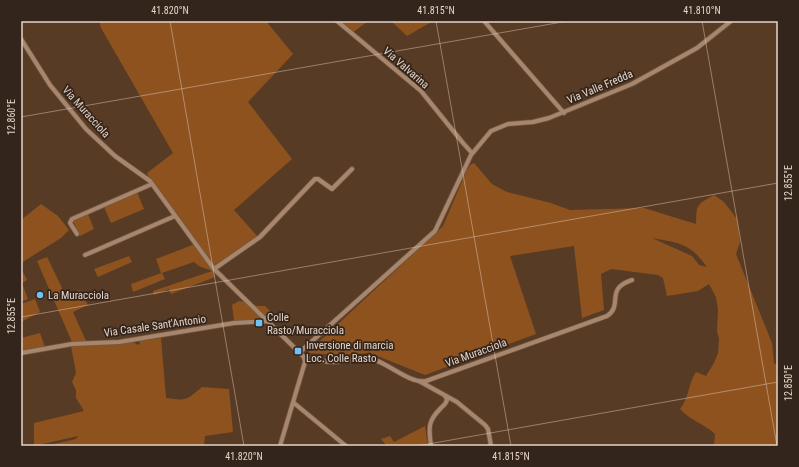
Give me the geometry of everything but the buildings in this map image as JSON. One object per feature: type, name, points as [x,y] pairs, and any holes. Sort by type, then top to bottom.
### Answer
[{"type":"street","name":"Via Valvarina","points":[[337,21],[421,91],[472,153]]},
{"type":"street","points":[[484,21],[564,113]]},
{"type":"street","name":"Via Valle Fredda","points":[[300,352],[435,231],[472,153],[490,131],[510,124],[543,120],[564,113],[632,84],[697,48],[731,21]]},
{"type":"street","name":"Via Muracciola","points":[[21,39],[50,85],[86,129],[115,156],[150,181],[214,269],[304,357]]},
{"type":"street","points":[[214,269],[260,237],[315,179],[318,179],[332,189],[352,169]]},
{"type":"street","points":[[77,234],[70,223],[72,219],[152,184]]},
{"type":"street","points":[[85,255],[175,216]]},
{"type":"street","name":"Via Muracciola","points":[[419,381],[426,381],[607,316],[615,308],[615,294],[618,289],[623,284],[632,280]]},
{"type":"street","name":"Via Casale Sant'Antonio","points":[[21,353],[72,344],[119,342],[234,323],[267,321]]},
{"type":"street","points":[[280,446],[294,403],[305,362],[304,357],[327,362],[363,359],[373,360],[419,381],[457,402],[488,429],[491,446]]},
{"type":"street","points":[[431,446],[428,428],[436,413],[447,403],[445,396]]},
{"type":"street","points":[[294,403],[346,446]]},
{"type":"shaded area","points":[[99,21],[266,21],[293,54],[248,102],[292,159],[234,210],[259,238],[214,269],[213,271],[215,277],[171,294],[169,289],[154,295],[153,291],[212,271],[199,266],[194,262],[162,273],[165,279],[133,292],[131,284],[161,273],[156,259],[195,244],[150,181],[147,173],[173,153],[101,28]]},
{"type":"shaded area","points":[[337,21],[368,21],[351,34]]},
{"type":"shaded area","points":[[391,21],[433,21],[407,36]]},
{"type":"shaded area","points":[[474,163],[492,184],[507,192],[551,203],[570,210],[644,208],[696,224],[697,209],[703,201],[714,195],[724,202],[737,219],[740,242],[736,254],[772,343],[774,363],[778,366],[778,446],[714,446],[715,434],[680,409],[696,372],[706,376],[718,353],[718,310],[716,297],[709,284],[698,291],[667,296],[663,278],[658,275],[611,269],[601,274],[604,310],[582,318],[574,246],[510,256],[536,334],[425,375],[370,353],[343,355],[307,353],[443,226],[470,165]],"holes":[[[652,238],[683,245],[695,253],[707,267],[699,265],[692,256]]]},
{"type":"shaded area","points":[[137,192],[144,209],[111,223],[104,207]]},
{"type":"shaded area","points":[[41,204],[58,216],[69,230],[61,238],[21,263],[21,220]]},
{"type":"shaded area","points":[[88,214],[94,229],[80,236],[73,221]]},
{"type":"shaded area","points":[[129,256],[132,262],[98,277],[94,269]]},
{"type":"shaded area","points":[[47,257],[66,296],[80,290],[88,305],[73,312],[86,341],[72,342],[37,261]]},
{"type":"shaded area","points":[[21,268],[27,280],[22,283],[28,299],[21,302]]},
{"type":"shaded area","points":[[35,299],[40,312],[21,322],[21,304]]},
{"type":"shaded area","points":[[239,301],[257,306],[265,306],[271,314],[267,319],[234,321],[232,305]]},
{"type":"shaded area","points":[[40,333],[45,347],[21,352],[21,338]]},
{"type":"shaded area","points":[[161,338],[166,398],[183,399],[193,395],[202,387],[229,389],[233,432],[205,436],[204,446],[45,446],[76,439],[78,436],[34,446],[34,423],[84,411],[76,398],[76,390],[72,382],[76,373],[71,346],[133,342],[138,345],[140,343],[139,341]]},
{"type":"shaded area","points":[[425,426],[428,446],[387,446],[381,439],[390,436],[394,442]]},
{"type":"place","name":"La Muracciola","points":[[40,295]]},
{"type":"place","name":"Colle Rasto/Muracciola","points":[[259,323]]},
{"type":"place","name":"Inversione di marcia Loc. Colle Rasto","points":[[298,351]]}]
